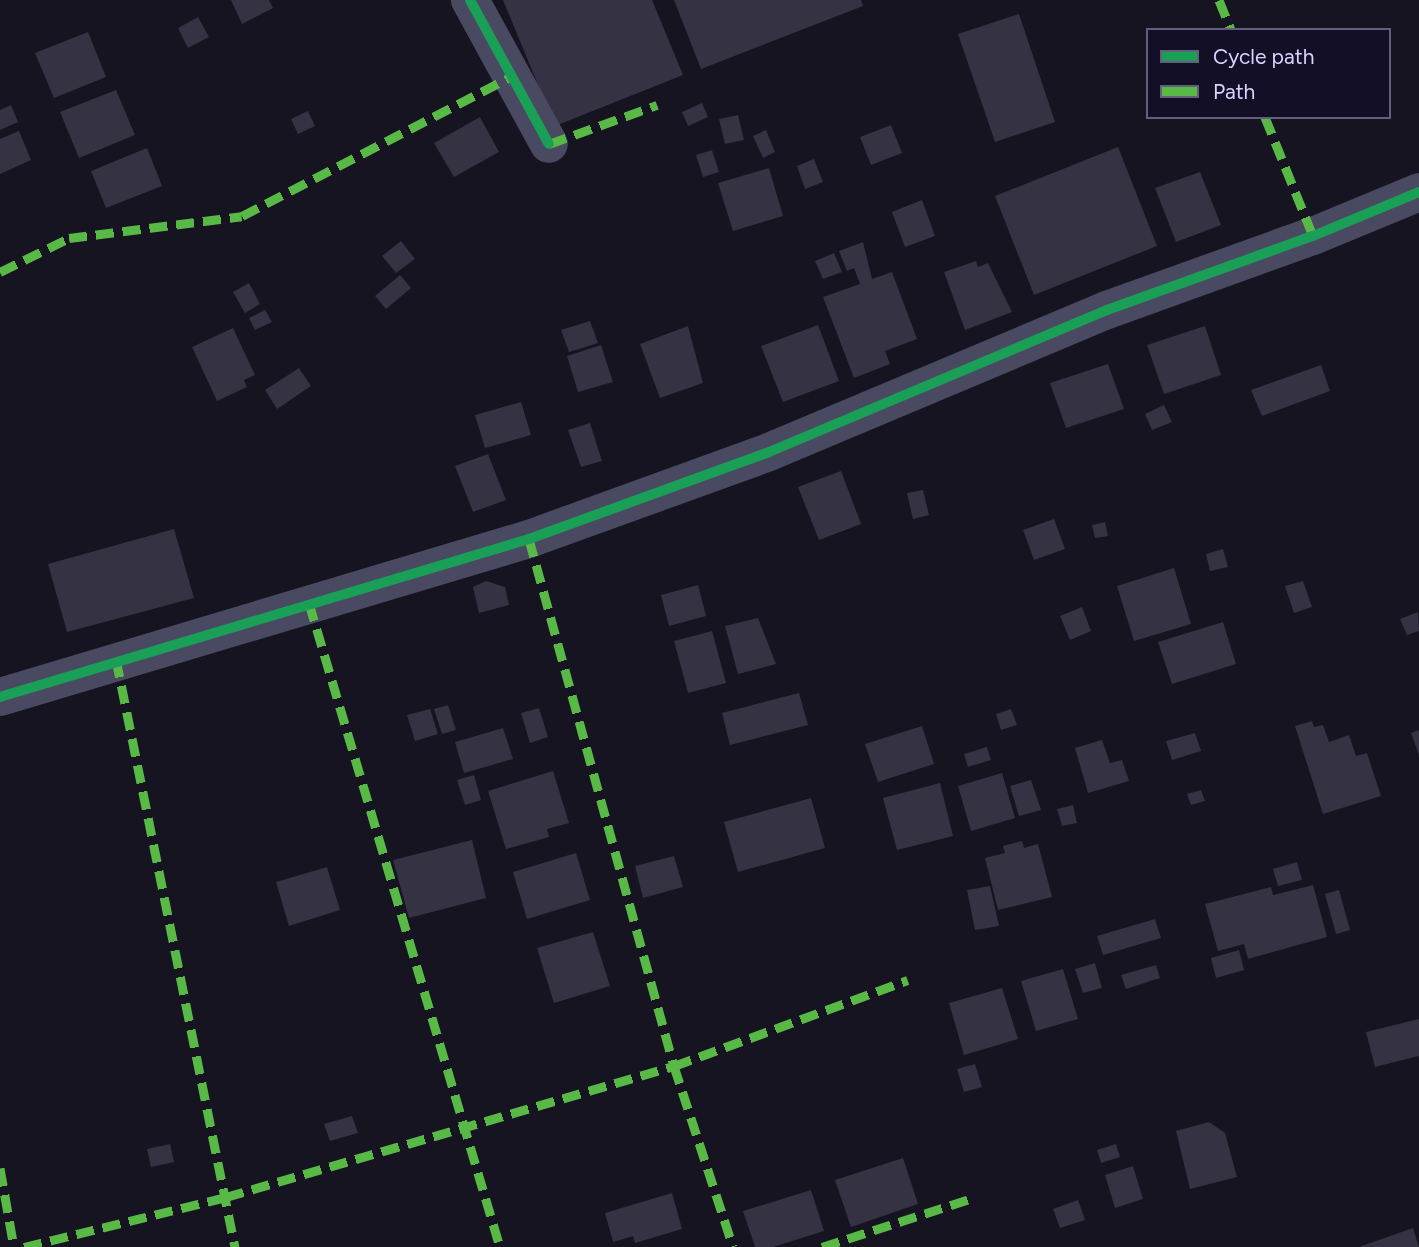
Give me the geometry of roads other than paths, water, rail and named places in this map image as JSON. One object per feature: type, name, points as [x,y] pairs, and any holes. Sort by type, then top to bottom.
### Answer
[{"type":"street","points":[[470,0],[548,144]]},
{"type":"street","points":[[0,697],[529,539],[769,452],[1107,310],[1313,236],[1419,192]]}]
